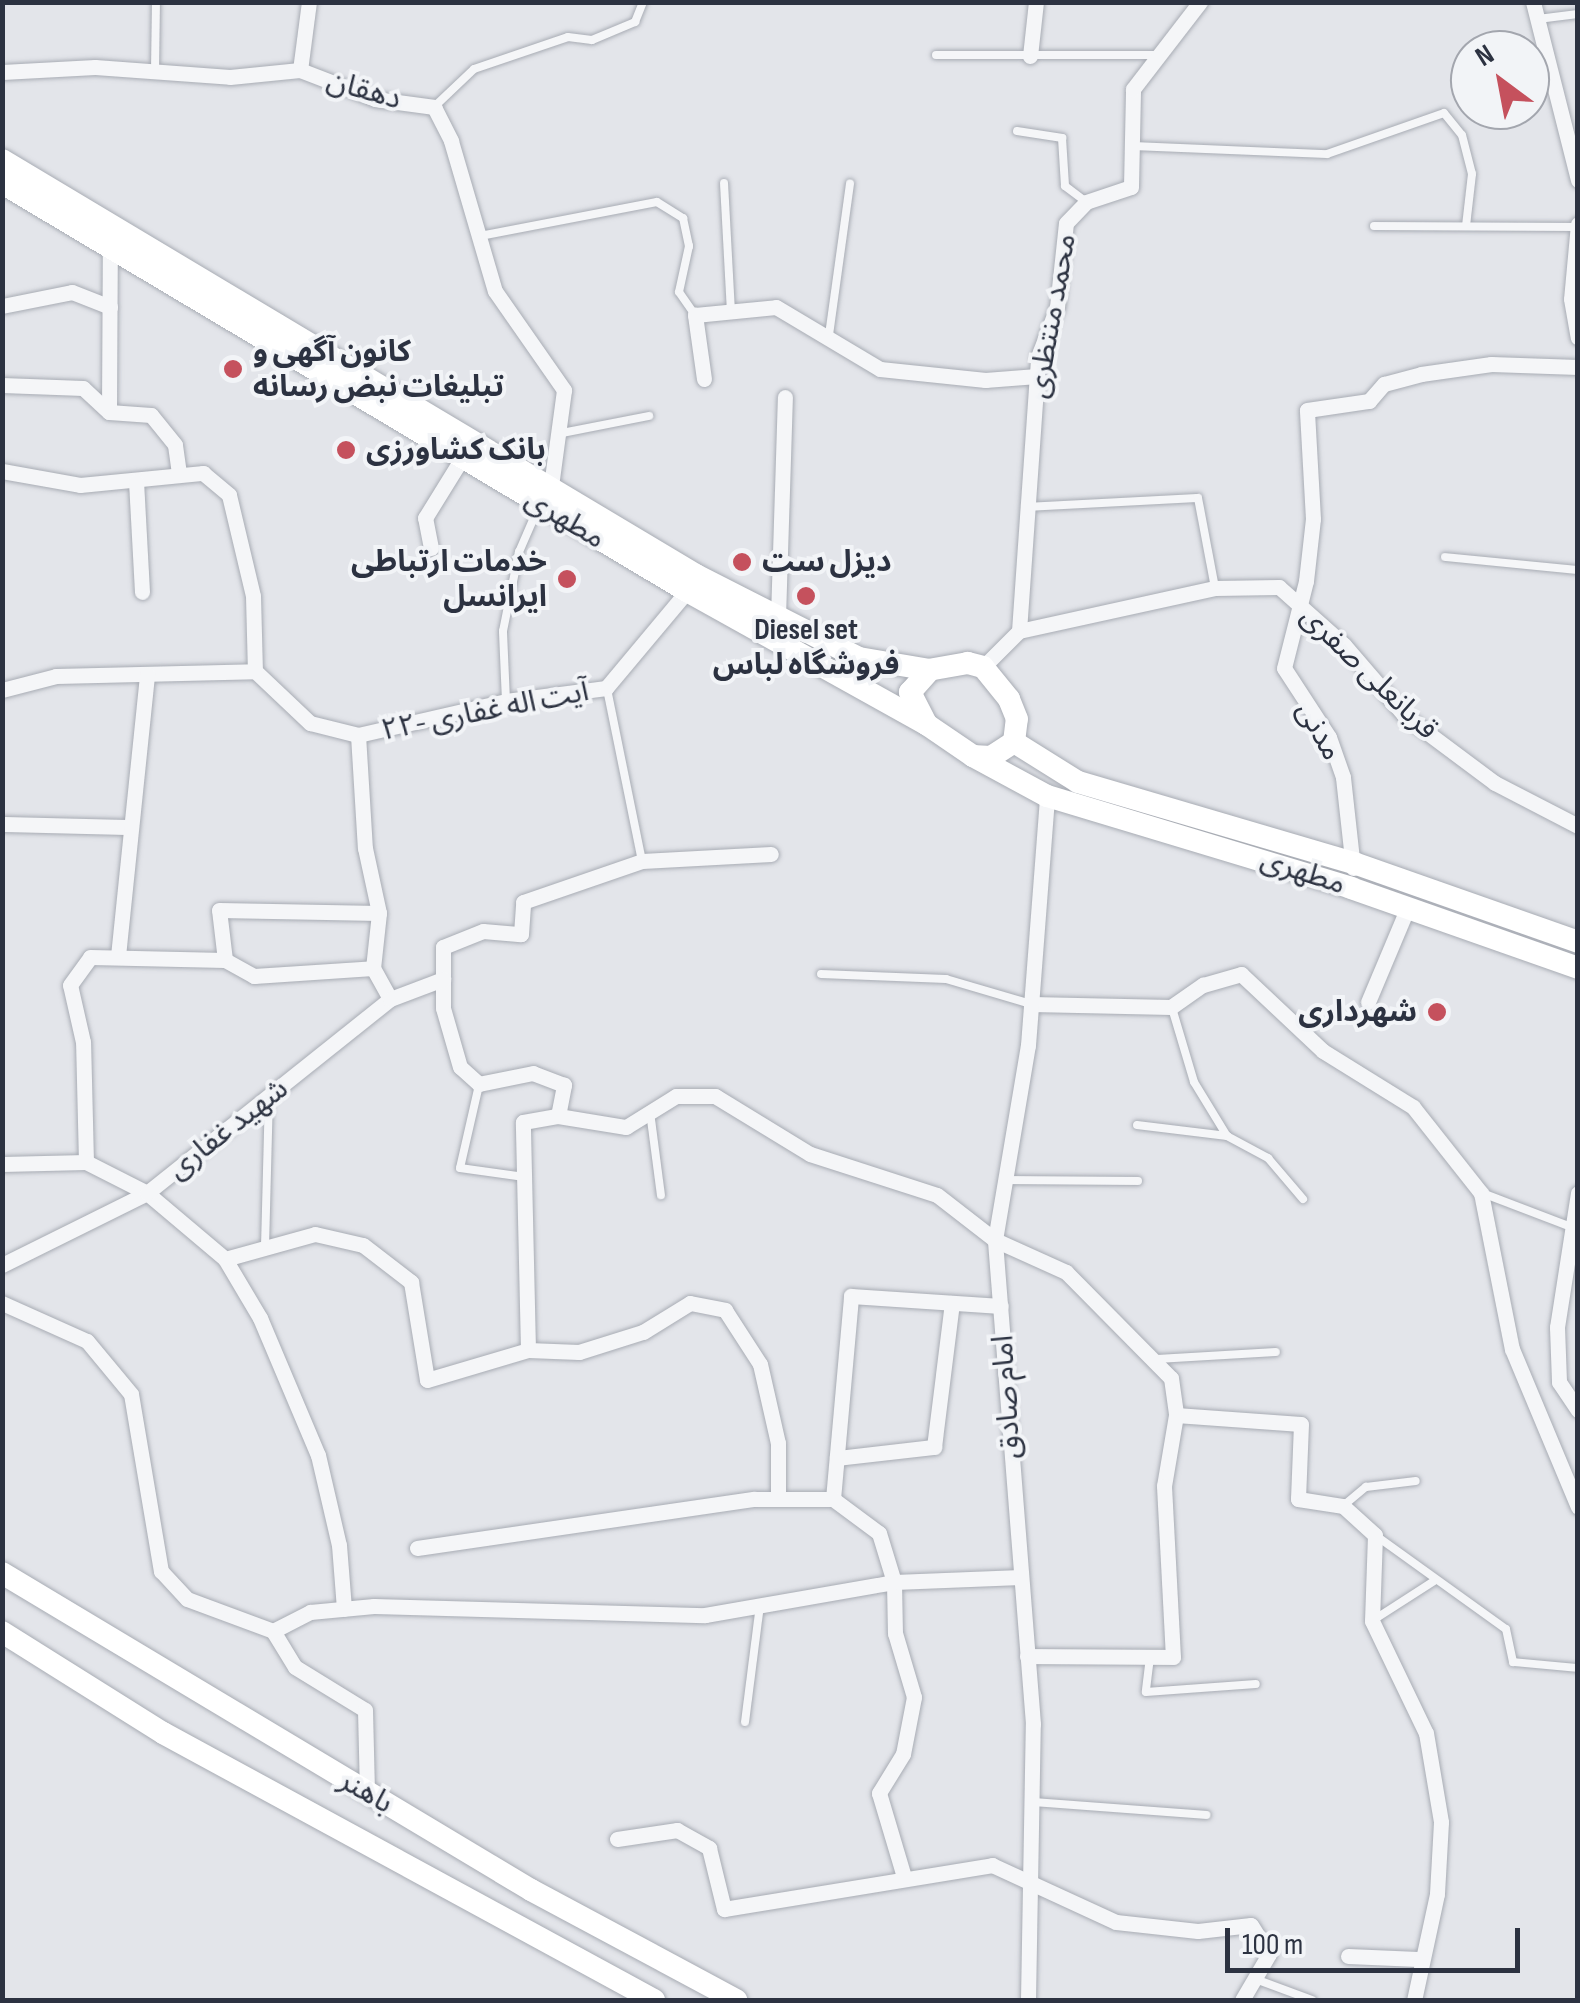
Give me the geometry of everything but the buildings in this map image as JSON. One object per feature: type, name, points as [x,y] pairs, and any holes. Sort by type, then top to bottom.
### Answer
[{"type":"main road","name":"مطهری","points":[[2,160],[546,495],[687,590],[926,724]]},
{"type":"main road","name":"مطهری","points":[[2,184],[462,458],[546,495],[859,658],[930,670]]},
{"type":"main road","points":[[968,663],[983,667],[1010,699],[1017,719],[1014,742],[991,757],[973,756],[926,724],[910,692],[930,670],[968,663]]},
{"type":"main road","name":"مطهری","points":[[1014,742],[1078,782],[1354,863],[1578,942]]},
{"type":"main road","name":"مطهری","points":[[973,756],[1046,796],[1351,888],[1578,968]]},
{"type":"main road","points":[[1046,796],[1041,782],[1058,770]]},
{"type":"main road","name":"باهنر","points":[[2,1572],[367,1793],[736,2000]]},
{"type":"main road","name":"باهنر","points":[[2,1632],[163,1733],[654,2000]]},
{"type":"street","points":[[300,70],[309,2]]},
{"type":"street","points":[[1030,56],[1036,2]]},
{"type":"street","name":"محمد منتظری","points":[[1019,632],[1024,507],[1038,376],[1057,308],[1066,223],[1086,202],[1131,187],[1133,90],[1200,2]]},
{"type":"street","points":[[1535,11],[1578,180]]},
{"type":"street","name":"دهقان","points":[[2,72],[230,76],[300,70],[376,100],[434,107],[480,236],[495,291],[564,390],[546,495]]},
{"type":"street","points":[[1577,226],[1574,299],[1578,337]]},
{"type":"street","points":[[109,412],[110,248]]},
{"type":"street","points":[[2,306],[72,292],[110,307]]},
{"type":"street","points":[[704,379],[695,315],[776,307],[829,335],[880,369],[986,380],[1038,376]]},
{"type":"street","name":"مدنی","points":[[1351,888],[1353,820],[1330,737],[1286,677],[1297,603],[1306,582],[1313,520],[1307,410],[1369,401],[1384,384],[1438,372],[1492,364],[1578,367]]},
{"type":"street","points":[[2,385],[83,388],[109,412],[152,415],[175,446],[179,474]]},
{"type":"street","points":[[778,617],[785,396]]},
{"type":"street","points":[[431,548],[425,518],[462,458]]},
{"type":"street","points":[[2,472],[80,485],[203,473],[229,495],[254,596],[255,671],[56,676],[2,690]]},
{"type":"street","points":[[136,480],[142,592]]},
{"type":"street","name":"قربانعلی صفری","points":[[1019,632],[1215,588],[1279,587],[1405,716],[1494,783],[1578,826]]},
{"type":"street","name":"۲۲- آیت اله غفاری","points":[[255,671],[310,723],[358,735],[506,701],[606,688],[687,590]]},
{"type":"street","points":[[983,667],[1019,632]]},
{"type":"street","points":[[118,956],[147,674]]},
{"type":"street","points":[[358,735],[365,848],[379,913],[373,968],[390,998]]},
{"type":"street","name":"امام صادق","points":[[1028,2000],[1035,1887],[1034,1802],[1027,1656],[994,1240],[1031,1004],[1046,796]]},
{"type":"street","points":[[2,824],[129,827]]},
{"type":"street","points":[[558,1116],[564,1085],[533,1073],[479,1084],[460,1067],[443,1008],[443,947],[483,931],[521,934],[523,902],[642,861],[772,854]]},
{"type":"street","points":[[1368,1002],[1408,908]]},
{"type":"street","points":[[226,960],[219,910],[379,913]]},
{"type":"street","points":[[86,1162],[83,1042],[70,985],[90,956],[226,960],[254,976],[373,968]]},
{"type":"street","points":[[1031,1004],[1171,1006],[1203,984],[1241,974],[1323,1051],[1412,1108],[1482,1192],[1512,1349],[1578,1507]]},
{"type":"street","name":"شهید غفاری","points":[[2,1266],[148,1193],[390,998],[443,979]]},
{"type":"street","points":[[528,1350],[523,1122],[558,1116],[626,1127],[676,1096],[715,1096],[810,1154],[937,1196],[994,1240],[1066,1272],[1157,1359],[1171,1378],[1176,1415],[1164,1486],[1174,1657],[1027,1656]]},
{"type":"street","points":[[2,1164],[86,1162],[148,1193],[225,1259],[260,1318],[318,1454],[338,1545],[344,1609]]},
{"type":"street","points":[[1578,1194],[1557,1327],[1559,1382],[1578,1410]]},
{"type":"street","points":[[225,1259],[316,1234],[363,1244],[411,1282],[427,1380],[528,1350],[579,1352],[643,1332],[690,1303],[725,1310],[760,1364],[778,1444],[778,1499]]},
{"type":"street","points":[[833,1499],[851,1296],[1002,1306]]},
{"type":"street","points":[[2,1303],[86,1341],[131,1394],[160,1571],[187,1599],[273,1631],[295,1666],[365,1710],[367,1793]]},
{"type":"street","points":[[837,1458],[934,1447],[952,1303]]},
{"type":"street","points":[[1176,1415],[1301,1424],[1298,1499],[1343,1506],[1375,1535],[1372,1620],[1426,1732],[1441,1822],[1437,1894],[1418,1959],[1414,2000]]},
{"type":"street","points":[[417,1548],[778,1499],[833,1499],[879,1533],[894,1582],[894,1633],[914,1698],[902,1754],[880,1793],[904,1877]]},
{"type":"street","points":[[273,1631],[310,1612],[344,1609],[705,1615],[894,1582],[1021,1577]]},
{"type":"street","points":[[617,1838],[677,1830],[709,1848],[724,1909],[992,1864],[1116,1922],[1198,1931],[1251,1925],[1269,1954],[1242,2000]]},
{"type":"street","points":[[1348,1956],[1418,1959]]},
{"type":"lane","points":[[155,72],[156,2]]},
{"type":"lane","points":[[434,107],[474,69],[568,37],[592,40],[635,22],[642,2]]},
{"type":"lane","points":[[1535,11],[1578,14]]},
{"type":"lane","points":[[936,55],[1159,55]]},
{"type":"lane","points":[[1132,146],[1327,154],[1444,113],[1462,135],[1472,174],[1466,226]]},
{"type":"lane","points":[[1016,130],[1062,138],[1064,186],[1086,202]]},
{"type":"lane","points":[[724,183],[731,311]]},
{"type":"lane","points":[[829,335],[850,183]]},
{"type":"lane","points":[[480,236],[658,202],[683,218],[689,246],[680,292],[695,315]]},
{"type":"lane","points":[[1374,226],[1577,226]]},
{"type":"lane","points":[[556,434],[649,416]]},
{"type":"lane","points":[[506,701],[503,631],[519,552],[546,495]]},
{"type":"lane","points":[[1024,507],[1198,498],[1215,588]]},
{"type":"lane","points":[[1446,556],[1578,570]]},
{"type":"lane","points":[[606,688],[642,861]]},
{"type":"lane","points":[[821,974],[946,979],[1031,1004]]},
{"type":"lane","points":[[1171,1006],[1194,1082],[1227,1136]]},
{"type":"lane","points":[[479,1084],[460,1168],[524,1177]]},
{"type":"lane","points":[[265,1248],[269,1094]]},
{"type":"lane","points":[[650,1112],[662,1195]]},
{"type":"lane","points":[[1137,1125],[1227,1136],[1268,1158],[1302,1198]]},
{"type":"lane","points":[[1004,1180],[1138,1180]]},
{"type":"lane","points":[[1482,1192],[1571,1227]]},
{"type":"lane","points":[[1157,1359],[1276,1352]]},
{"type":"lane","points":[[1343,1506],[1366,1488],[1416,1481]]},
{"type":"lane","points":[[1375,1535],[1506,1629],[1513,1662],[1578,1668]]},
{"type":"lane","points":[[1372,1620],[1434,1581]]},
{"type":"lane","points":[[745,1722],[760,1605]]},
{"type":"lane","points":[[1150,1657],[1146,1692],[1256,1684]]},
{"type":"lane","points":[[1034,1802],[1207,1815]]},
{"type":"lane","points":[[1255,1979],[1312,2000]]},
{"type":"place","name":"کانون آگهی و تبلیغات نبض رسانه","points":[[233,369]]},
{"type":"place","name":"بانک کشاورزی","points":[[346,450]]},
{"type":"place","name":"دیزل ست","points":[[742,562]]},
{"type":"place","name":"خدمات ارتباطی ایرانسل","points":[[567,579]]},
{"type":"place","name":"Diesel set فروشگاه لباس","points":[[806,596]]},
{"type":"place","name":"شهرداری","points":[[1437,1012]]}]
